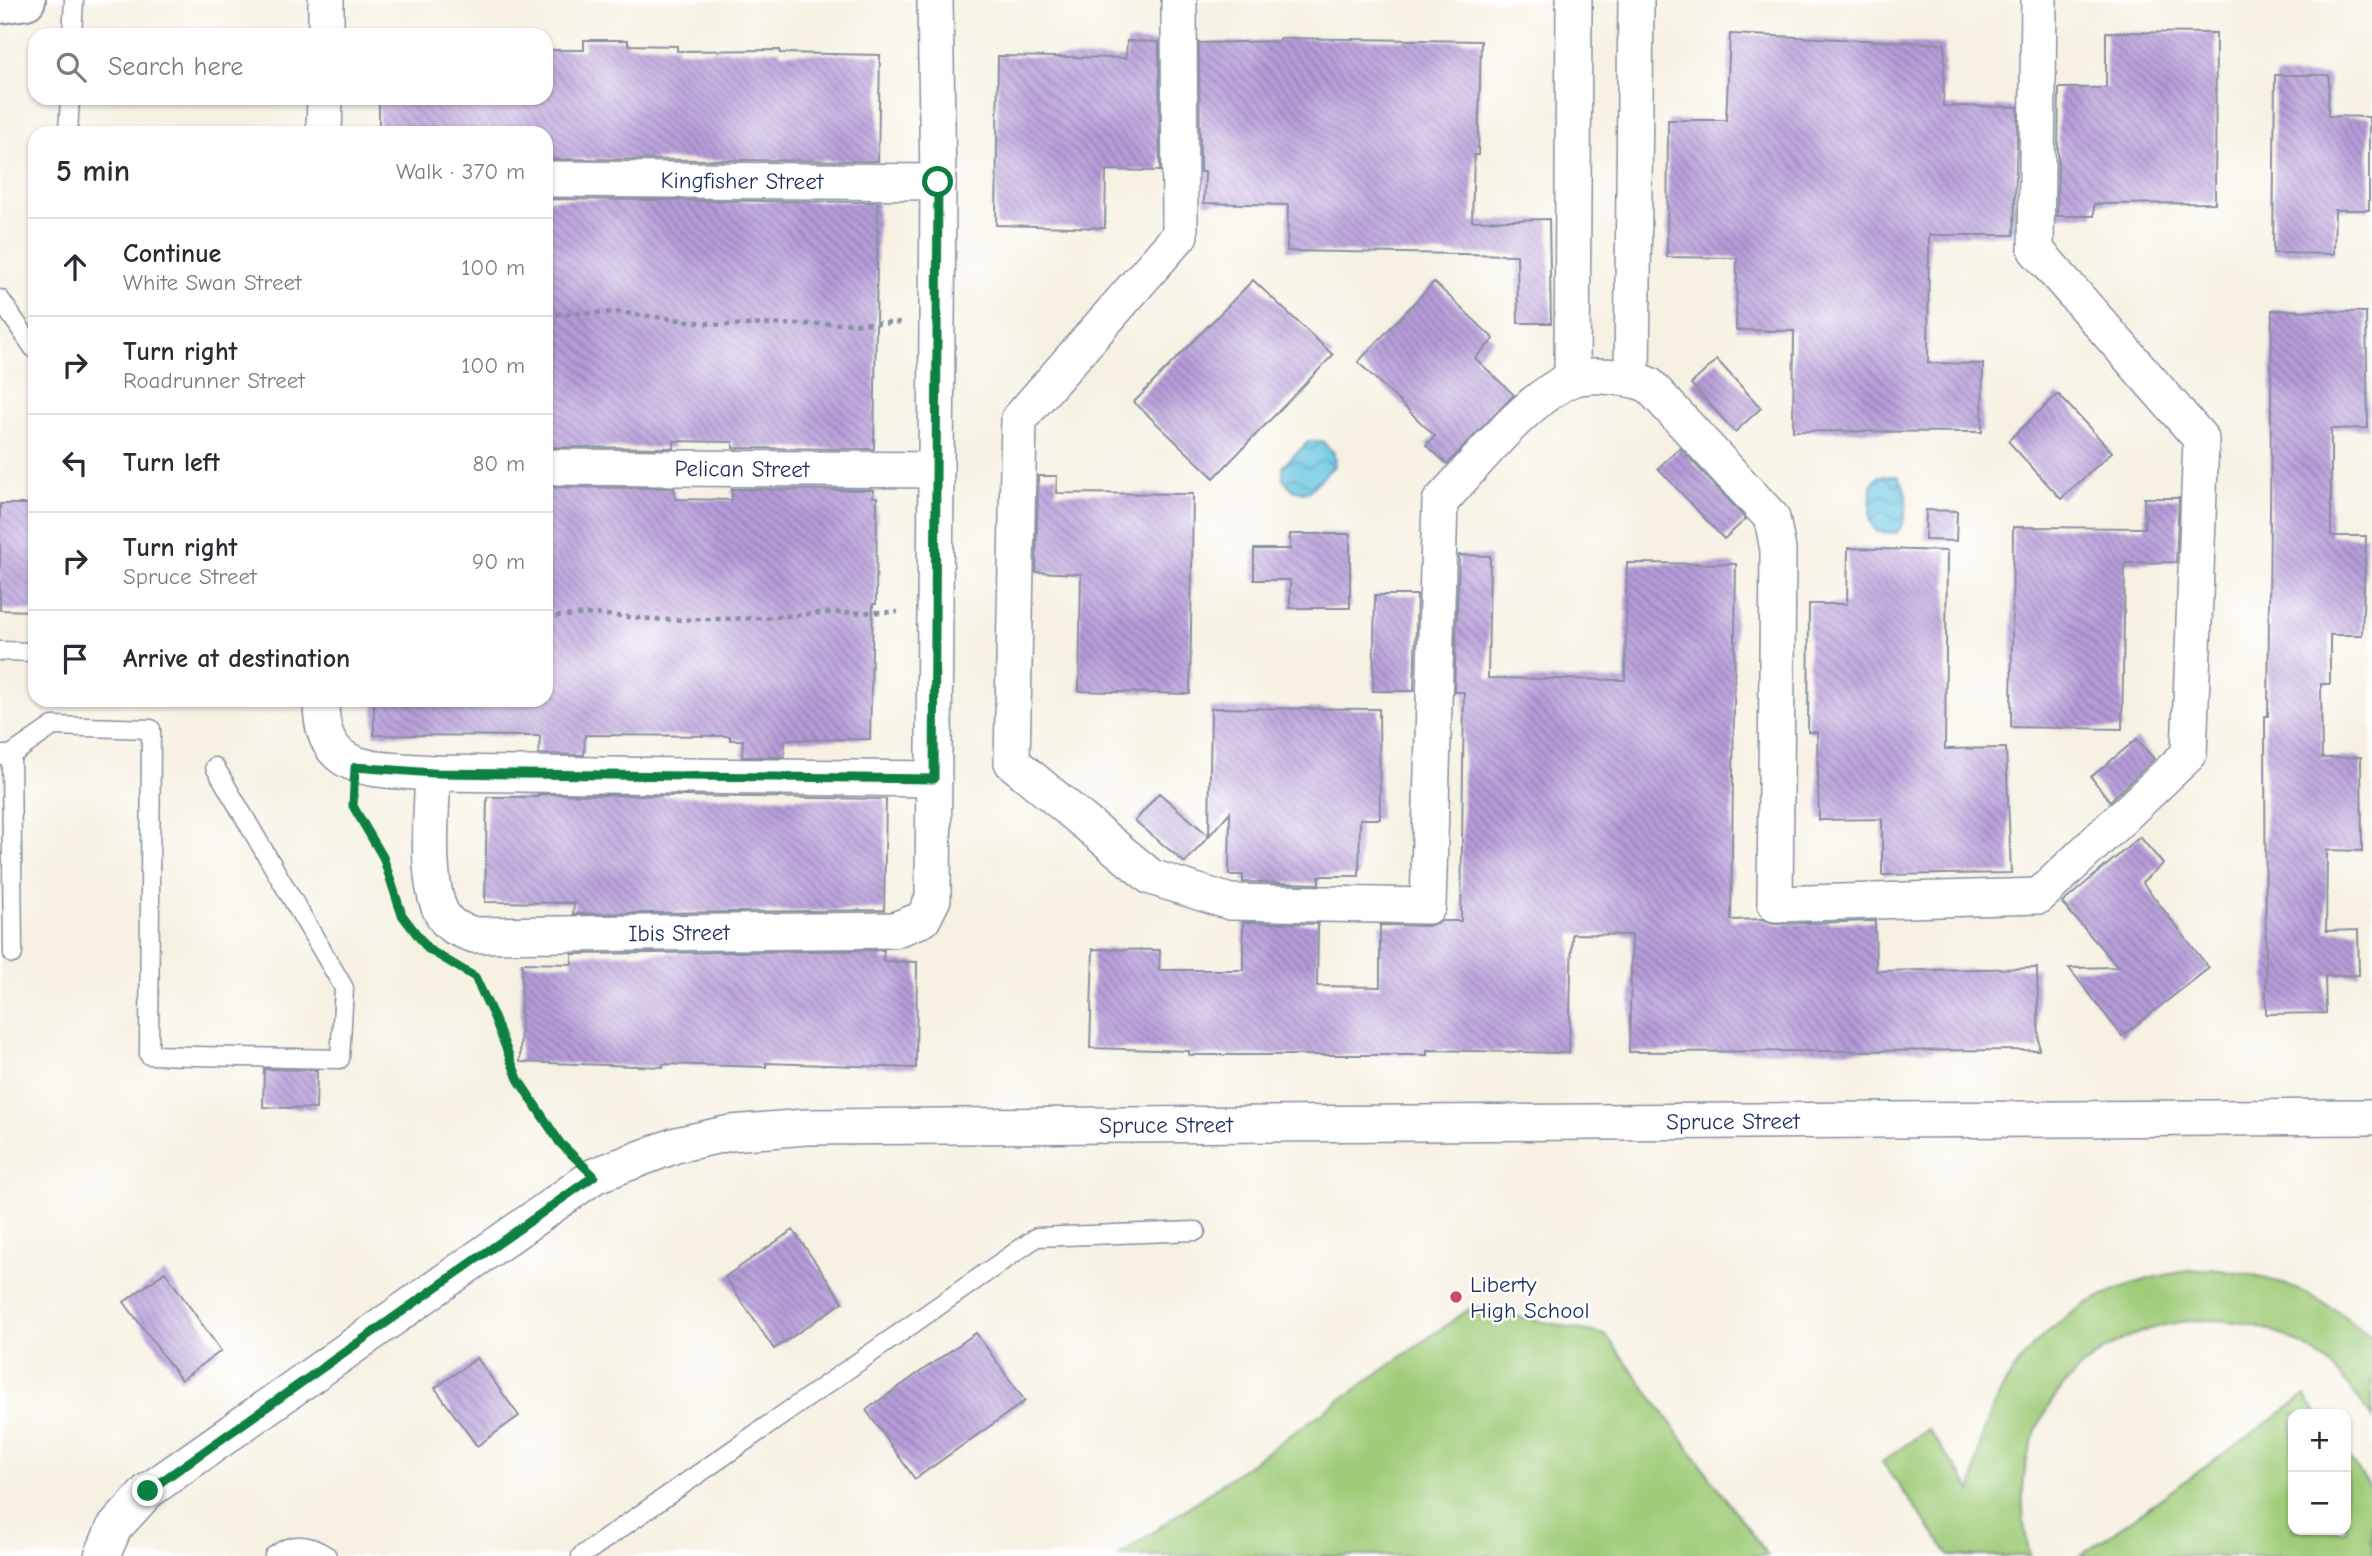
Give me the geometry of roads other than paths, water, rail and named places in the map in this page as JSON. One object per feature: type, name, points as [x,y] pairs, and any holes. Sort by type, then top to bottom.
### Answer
[{"type":"street","points":[[0,4],[26,0]]},
{"type":"street","points":[[326,0],[326,28]]},
{"type":"street","name":"Ibis Street","points":[[433,773],[432,869],[439,909],[450,925],[474,935],[894,930],[923,919],[933,899],[938,182],[935,0]]},
{"type":"street","points":[[1179,0],[1180,235],[1019,419],[1012,762],[1151,877],[1230,902],[1428,906],[1440,502],[1529,409],[1572,380],[1632,377],[1649,385],[1772,518],[1778,550],[1775,904],[2039,896],[2189,754],[2201,439],[2036,250],[2039,0]]},
{"type":"street","points":[[1572,380],[1574,0]]},
{"type":"street","points":[[1632,377],[1636,0]]},
{"type":"street","points":[[324,126],[325,105]]},
{"type":"street","name":"Kingfisher Street","points":[[553,179],[938,182]]},
{"type":"street","name":"Pelican Street","points":[[553,467],[936,470]]},
{"type":"street","points":[[322,707],[326,740],[336,754],[355,767],[433,773],[934,779]]},
{"type":"street","name":"Spruce Street","points":[[102,1556],[114,1528],[148,1491],[594,1176],[676,1145],[730,1133],[807,1127],[2372,1117]]},
{"type":"lane","points":[[72,28],[74,0]]},
{"type":"lane","points":[[68,126],[70,105]]},
{"type":"lane","points":[[0,299],[28,340]]},
{"type":"lane","points":[[0,651],[28,652]]},
{"type":"lane","points":[[13,954],[6,755],[53,726],[151,729],[149,1055],[340,1059],[344,988],[215,767]]},
{"type":"lane","points":[[582,1556],[1037,1237],[1196,1231]]},
{"type":"lane","points":[[274,1556],[287,1546],[309,1545],[327,1556]]},
{"type":"water","points":[[1309,441],[1322,441],[1334,453],[1335,465],[1308,492],[1295,491],[1283,480],[1283,466]]},
{"type":"water","points":[[1879,476],[1898,476],[1905,489],[1906,512],[1897,533],[1877,532],[1870,522],[1871,485]]},
{"type":"place","name":"Liberty High School","points":[[1456,1297]]}]
